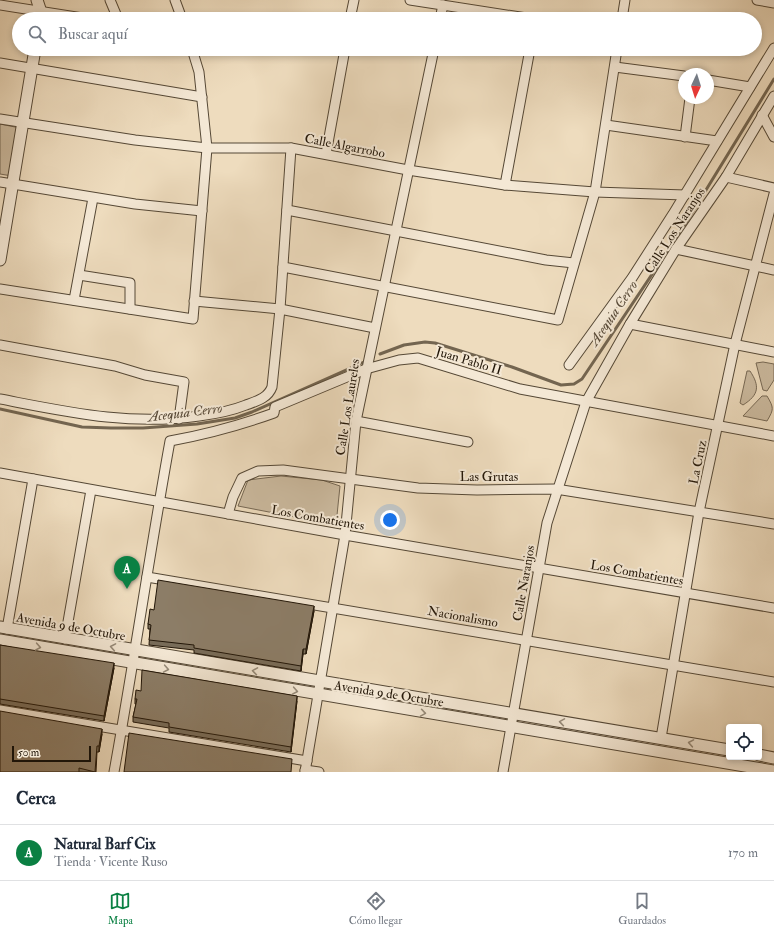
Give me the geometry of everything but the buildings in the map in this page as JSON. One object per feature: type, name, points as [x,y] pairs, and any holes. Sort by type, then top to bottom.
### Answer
[{"type":"street","points":[[37,0],[39,12]]},
{"type":"street","points":[[110,0],[115,12]]},
{"type":"street","points":[[175,0],[179,12]]},
{"type":"street","points":[[351,12],[354,0]]},
{"type":"street","points":[[410,0],[488,12]]},
{"type":"street","points":[[623,12],[625,0]]},
{"type":"street","points":[[757,0],[774,3]]},
{"type":"street","points":[[0,5],[28,12]]},
{"type":"street","points":[[442,12],[443,5]]},
{"type":"street","points":[[569,365],[632,278],[774,48]]},
{"type":"street","points":[[0,260],[1,242],[34,56]]},
{"type":"street","points":[[0,289],[193,319],[207,148],[199,72],[194,56]]},
{"type":"street","points":[[326,154],[344,56]]},
{"type":"street","name":"Calle Los Laureles","points":[[306,768],[345,535],[356,421],[367,362],[432,56]]},
{"type":"street","points":[[505,185],[529,56]]},
{"type":"street","points":[[283,266],[383,287],[558,320],[595,192],[616,56]]},
{"type":"street","points":[[0,63],[202,97]]},
{"type":"street","points":[[615,66],[678,75]]},
{"type":"street","points":[[714,81],[750,87]]},
{"type":"street","name":"Calle Los Naranjos","points":[[586,402],[630,324],[676,249],[726,177],[774,96]]},
{"type":"street","points":[[685,137],[689,104]]},
{"type":"street","points":[[762,115],[774,137]]},
{"type":"street","name":"Calle Algarrobo","points":[[0,118],[135,140],[207,148],[291,148],[408,170],[505,185],[595,192],[684,195]]},
{"type":"street","points":[[606,125],[717,141]]},
{"type":"street","points":[[0,400],[102,418],[179,419],[237,409],[270,394],[280,309],[291,148]]},
{"type":"street","points":[[726,177],[774,188]]},
{"type":"street","points":[[0,182],[93,198],[202,211]]},
{"type":"street","name":"La Cruz","points":[[661,738],[699,512],[735,344],[754,266],[774,194]]},
{"type":"street","points":[[74,300],[93,198]]},
{"type":"street","points":[[287,210],[546,260],[574,263]]},
{"type":"street","points":[[676,249],[774,270]]},
{"type":"street","points":[[78,275],[130,283],[130,309]]},
{"type":"street","points":[[194,301],[280,309],[375,328]]},
{"type":"street","points":[[630,324],[774,352]]},
{"type":"street","points":[[0,345],[114,366],[145,375],[184,382],[179,419]]},
{"type":"street","name":"Juan Pablo II","points":[[159,502],[170,441],[213,434],[267,416],[274,413],[275,407],[367,362],[418,358],[520,389],[774,436]]},
{"type":"street","name":"Calle Naranjos","points":[[503,772],[547,523],[556,489],[586,402]]},
{"type":"street","points":[[356,421],[468,442]]},
{"type":"street","name":"Las Grutas","points":[[228,514],[233,497],[242,478],[258,471],[283,470],[426,488],[477,490],[556,489],[774,524]]},
{"type":"street","name":"Los Combatientes","points":[[0,473],[345,535],[774,608]]},
{"type":"street","points":[[3,628],[33,479]]},
{"type":"street","points":[[65,639],[91,490]]},
{"type":"street","points":[[114,772],[134,664],[159,502]]},
{"type":"street","name":"Nacionalismo","points":[[147,576],[774,682]]},
{"type":"street","name":"Avenida 9 de Octubre","points":[[3,628],[726,749]]},
{"type":"street","name":"Avenida 9 de Octubre","points":[[0,640],[511,727],[729,768],[774,771]]},
{"type":"street","points":[[0,710],[121,730],[306,768],[319,772]]},
{"type":"street","points":[[762,756],[774,758]]},
{"type":"shaded area","points":[[0,124],[20,128],[12,176],[0,174]]},
{"type":"shaded area","points":[[763,362],[774,364],[774,380],[767,391],[763,390],[756,363]]},
{"type":"shaded area","points":[[747,371],[750,371],[753,376],[756,390],[752,398],[743,405],[740,403]]},
{"type":"shaded area","points":[[762,396],[767,396],[772,406],[771,414],[767,421],[743,416]]},
{"type":"shaded area","points":[[281,476],[322,480],[340,486],[336,525],[238,506],[248,480]]},
{"type":"waterway","name":"Acequia Cerro","points":[[380,354],[404,345],[425,342],[435,343],[512,367],[561,385],[574,384],[582,379],[679,234],[774,79]]},
{"type":"waterway","name":"Acequia Cerro","points":[[0,409],[82,427],[143,428],[197,424],[235,418],[252,412],[364,362]]},
{"type":"place","name":"Natural Barf Cix","points":[[127,589]]}]
